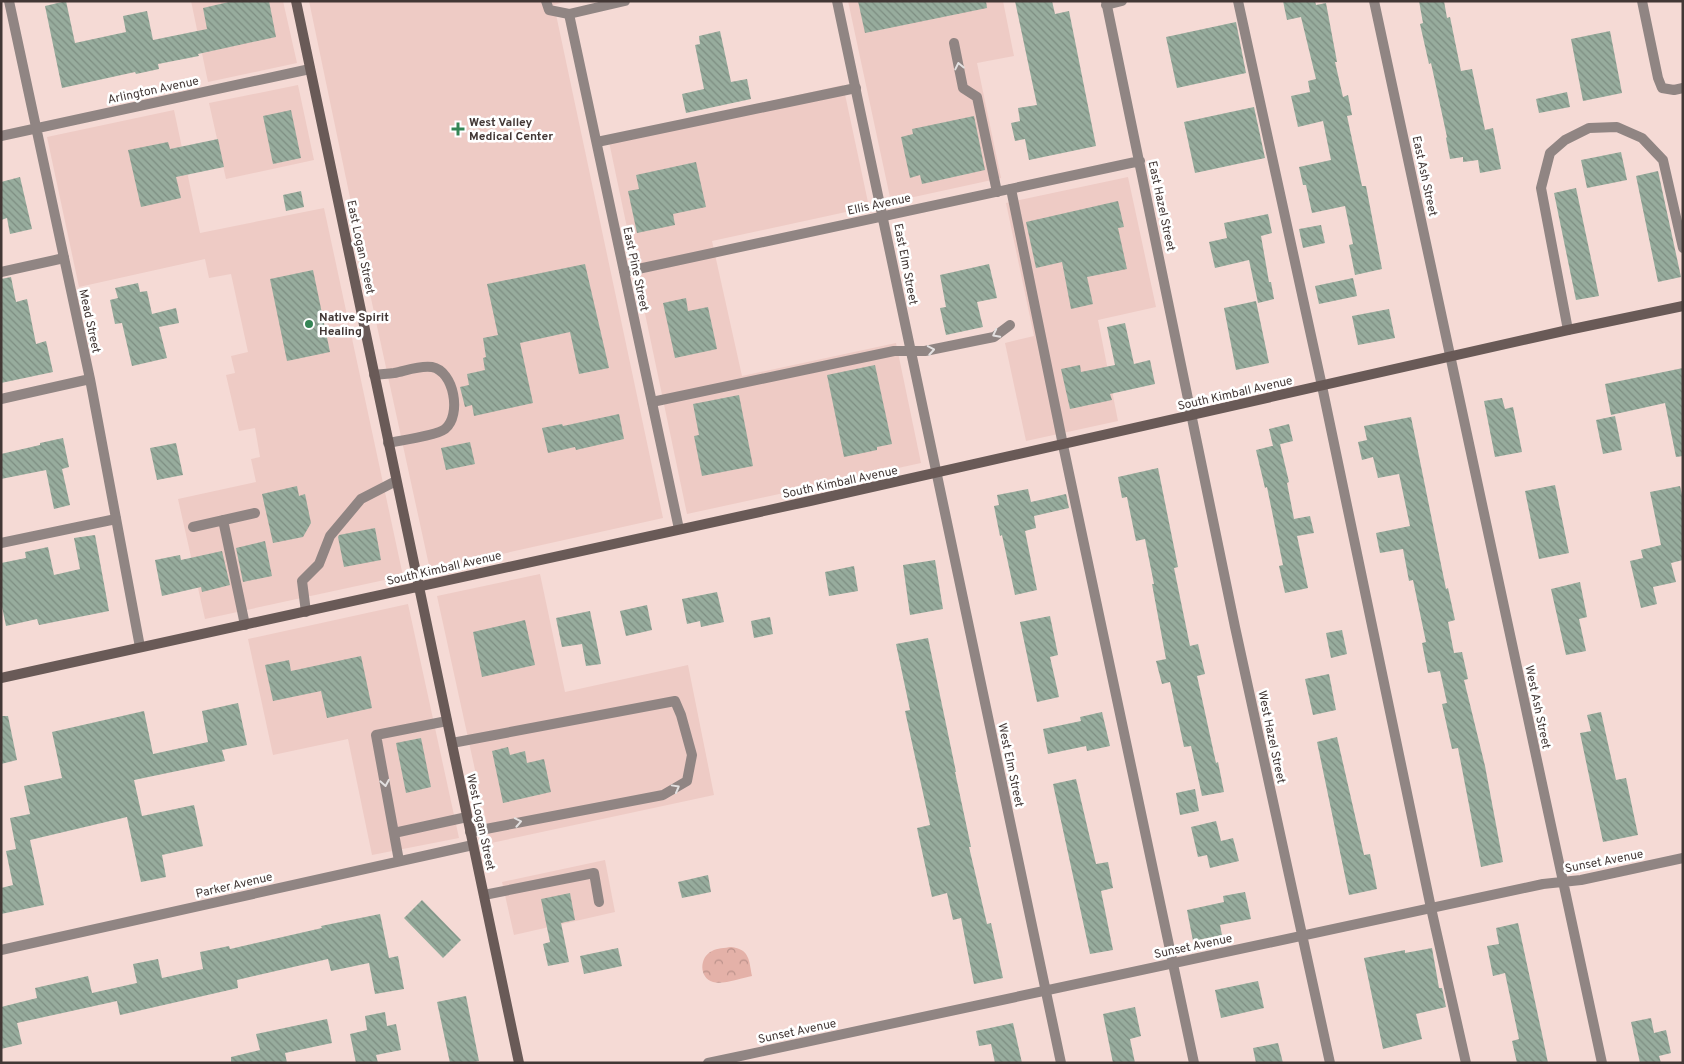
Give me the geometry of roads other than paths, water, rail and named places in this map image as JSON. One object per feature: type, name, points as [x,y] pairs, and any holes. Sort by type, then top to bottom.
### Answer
[{"type":"street","name":"Mead Street","points":[[9,1],[90,379],[140,647]]},
{"type":"street","name":"East Logan Street","points":[[296,1],[419,587]]},
{"type":"street","points":[[546,1],[549,10],[569,14],[625,1]]},
{"type":"street","name":"East Elm Street","points":[[837,1],[884,216],[936,473]]},
{"type":"street","points":[[1106,3],[1122,1]]},
{"type":"street","points":[[1238,1],[1322,386],[1431,908],[1466,1063]]},
{"type":"street","name":"East Ash Street","points":[[1374,1],[1451,357]]},
{"type":"street","points":[[1642,1],[1658,78],[1662,88],[1674,90],[1683,88]]},
{"type":"street","name":"East Hazel Street","points":[[1106,3],[1192,416]]},
{"type":"street","name":"East Pine Street","points":[[569,14],[678,529]]},
{"type":"street","points":[[954,43],[963,88],[977,97],[998,192]]},
{"type":"street","name":"Arlington Avenue","points":[[1,136],[310,69]]},
{"type":"street","points":[[597,142],[856,88]]},
{"type":"street","points":[[1568,330],[1541,188],[1550,153],[1565,140],[1590,128],[1617,127],[1642,138],[1664,160],[1683,248]]},
{"type":"street","name":"Ellis Avenue","points":[[624,272],[1140,161]]},
{"type":"street","points":[[1011,189],[1194,1063]]},
{"type":"street","points":[[1,272],[64,258]]},
{"type":"street","name":"South Kimball Avenue","points":[[1,678],[936,473],[1568,330],[1683,306]]},
{"type":"street","points":[[652,402],[894,351],[925,351],[994,337],[1010,325]]},
{"type":"street","name":"West Ash Street","points":[[1451,357],[1602,1063]]},
{"type":"street","points":[[374,375],[431,367],[440,370],[448,379],[452,395],[454,410],[451,422],[444,429],[433,434],[388,443]]},
{"type":"street","points":[[1,399],[90,379]]},
{"type":"street","name":"West Hazel Street","points":[[1192,416],[1330,1063]]},
{"type":"street","name":"West Elm Street","points":[[936,473],[1061,1063]]},
{"type":"street","points":[[306,612],[302,581],[319,564],[330,536],[362,499],[396,481]]},
{"type":"street","points":[[193,527],[255,513]]},
{"type":"street","points":[[1,544],[116,519]]},
{"type":"street","points":[[223,520],[245,625]]},
{"type":"street","name":"West Logan Street","points":[[419,587],[519,1063]]},
{"type":"street","points":[[452,743],[675,701],[681,715],[692,755],[687,781],[663,795],[470,832]]},
{"type":"street","points":[[399,861],[376,735],[447,721]]},
{"type":"street","points":[[394,833],[467,817]]},
{"type":"street","name":"Parker Avenue","points":[[1,950],[473,845]]},
{"type":"street","name":"Sunset Avenue","points":[[708,1063],[1543,884],[1581,880],[1683,858]]},
{"type":"street","points":[[484,895],[594,873],[599,902]]},
{"type":"place","name":"West Valley Medical Center","points":[[458,129]]},
{"type":"place","name":"Native Spirit Healing","points":[[309,324]]}]
